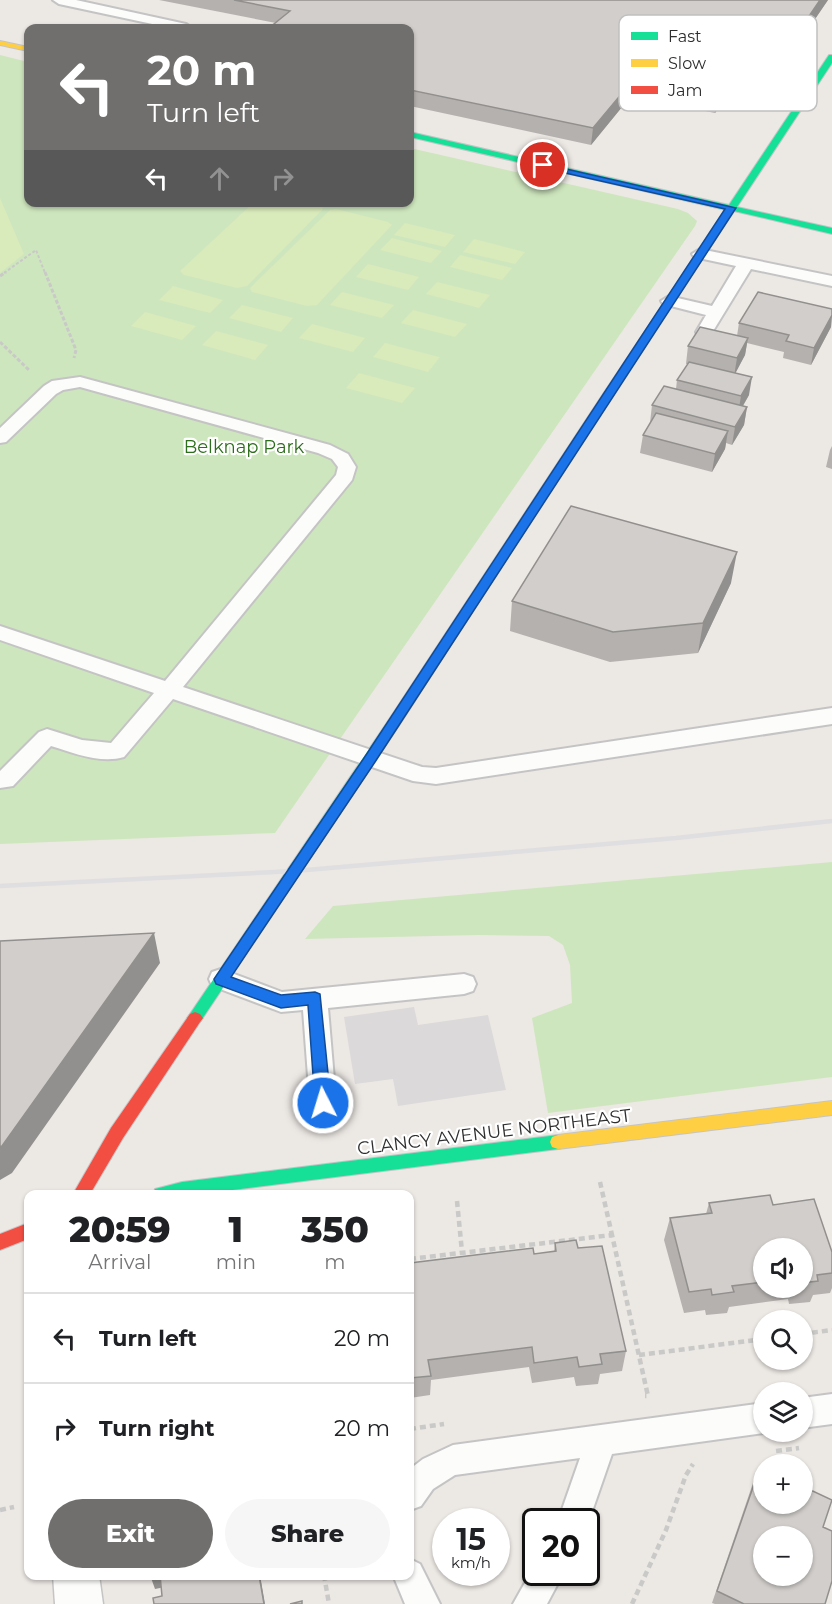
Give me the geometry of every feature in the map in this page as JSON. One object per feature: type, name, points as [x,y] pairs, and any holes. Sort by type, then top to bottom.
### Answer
[{"type":"street","points":[[0,43],[24,49]]},
{"type":"street","points":[[817,82],[831,62]]},
{"type":"street","points":[[83,1190],[117,1133],[370,759],[700,254],[797,111]]},
{"type":"street","points":[[414,136],[832,231]]},
{"type":"street","name":"CLANCY AVENUE NORTHEAST","points":[[178,1190],[832,1108]]},
{"type":"street","points":[[0,1242],[24,1233]]},
{"type":"street","points":[[77,1580],[79,1604]]},
{"type":"lane","points":[[59,0],[168,24]]},
{"type":"lane","points":[[700,254],[832,280]]},
{"type":"lane","points":[[704,332],[747,262]]},
{"type":"lane","points":[[669,301],[717,312]]},
{"type":"lane","points":[[0,438],[44,384],[58,385],[70,382],[92,385],[324,449],[344,459],[347,467],[345,476],[315,513],[116,751],[82,748],[47,737],[6,780],[0,780]]},
{"type":"lane","points":[[0,633],[421,775],[436,776],[832,717]]},
{"type":"lane","points":[[221,979],[281,1002],[464,984]]},
{"type":"lane","points":[[315,998],[323,1103]]},
{"type":"lane","points":[[813,1412],[832,1409]]},
{"type":"lane","points":[[414,1486],[431,1470],[453,1460],[753,1419]]},
{"type":"lane","points":[[578,1508],[601,1440]]},
{"type":"lane","points":[[410,1580],[412,1587],[424,1604]]},
{"type":"lane","points":[[529,1604],[540,1586]]},
{"type":"path","points":[[0,276],[36,250],[76,350],[75,358],[66,366],[44,373],[44,384]]},
{"type":"path","points":[[0,342],[44,384]]},
{"type":"path","points":[[600,1182],[648,1396],[636,1398]]},
{"type":"path","points":[[457,1201],[462,1252]]},
{"type":"path","points":[[414,1258],[612,1235]]},
{"type":"path","points":[[813,1333],[832,1330]]},
{"type":"path","points":[[639,1355],[753,1340]]},
{"type":"path","points":[[414,1428],[455,1423]]},
{"type":"path","points":[[764,1452],[809,1446]]},
{"type":"path","points":[[632,1604],[666,1530],[686,1475],[696,1461]]},
{"type":"path","points":[[0,1510],[14,1507]]},
{"type":"path","points":[[325,1580],[329,1604]]},
{"type":"shaded area","points":[[414,1007],[418,1025],[488,1015],[506,1090],[398,1106],[393,1079],[355,1084],[344,1017]]},
{"type":"green space","name":"Belknap Park","points":[[0,55],[24,61],[24,207],[414,207],[414,149],[678,209],[688,213],[697,221],[275,833],[0,844]]},
{"type":"green space","points":[[0,198],[24,254],[0,273]]},
{"type":"green space","points":[[249,207],[322,207],[323,209],[247,286],[237,288],[184,275],[180,271]]},
{"type":"green space","points":[[336,209],[392,225],[317,305],[307,306],[252,292],[250,288],[330,210]]},
{"type":"green space","points":[[405,223],[455,235],[445,247],[394,235]]},
{"type":"green space","points":[[392,238],[442,251],[431,263],[380,250]]},
{"type":"green space","points":[[474,239],[525,252],[515,264],[463,252]]},
{"type":"green space","points":[[460,255],[512,268],[502,280],[450,267]]},
{"type":"green space","points":[[368,264],[419,277],[408,290],[356,277]]},
{"type":"green space","points":[[437,282],[490,295],[479,308],[426,294]]},
{"type":"green space","points":[[173,286],[223,300],[210,313],[159,300]]},
{"type":"green space","points":[[342,292],[394,305],[382,318],[330,305]]},
{"type":"green space","points":[[242,305],[293,318],[281,332],[229,318]]},
{"type":"green space","points":[[413,310],[467,324],[455,337],[401,323]]},
{"type":"green space","points":[[145,312],[196,326],[182,340],[131,326]]},
{"type":"green space","points":[[312,324],[365,338],[353,352],[299,338]]},
{"type":"green space","points":[[216,331],[268,345],[255,360],[202,345]]},
{"type":"green space","points":[[385,343],[440,357],[428,372],[373,357]]},
{"type":"green space","points":[[359,373],[415,388],[402,403],[346,388]]},
{"type":"green space","points":[[832,862],[832,1077],[548,1113],[532,1018],[572,1003],[570,965],[563,945],[549,936],[478,935],[305,939],[333,906]]},
{"type":"building","points":[[234,0],[820,0],[810,15],[619,15],[619,97],[593,128],[414,91],[414,24],[274,24],[290,11]]},
{"type":"building","points":[[758,292],[832,309],[832,315],[814,348],[786,341],[789,335],[739,323]]},
{"type":"building","points":[[700,327],[748,338],[737,358],[688,346]]},
{"type":"building","points":[[689,362],[752,377],[741,396],[677,380]]},
{"type":"building","points":[[664,386],[747,407],[735,427],[652,405]]},
{"type":"building","points":[[656,413],[728,431],[715,454],[643,435]]},
{"type":"building","points":[[571,506],[737,552],[703,623],[613,632],[512,601]]},
{"type":"building","points":[[154,933],[2,1146],[0,1147],[0,941]]},
{"type":"building","points":[[770,1195],[773,1205],[814,1199],[832,1252],[832,1273],[817,1275],[818,1281],[813,1282],[813,1238],[753,1238],[753,1283],[732,1286],[734,1292],[712,1295],[711,1289],[689,1292],[670,1218],[712,1213],[709,1203]]},
{"type":"building","points":[[576,1240],[578,1248],[602,1246],[626,1351],[600,1354],[602,1364],[579,1367],[577,1357],[534,1363],[532,1347],[428,1360],[431,1376],[414,1378],[414,1263],[533,1248],[534,1254],[556,1251],[555,1243]]},
{"type":"building","points":[[753,1487],[753,1514],[813,1514],[813,1491],[832,1500],[823,1527],[832,1531],[832,1581],[825,1604],[744,1604],[717,1591]]},
{"type":"building","points":[[160,1580],[260,1580],[264,1604],[154,1604],[153,1598],[162,1596]]},
{"type":"railway","points":[[0,886],[295,871],[676,838],[832,821]]},
{"type":"traffic: fast","points":[[817,80],[832,57]]},
{"type":"traffic: fast","points":[[608,394],[796,111]]},
{"type":"traffic: fast","points":[[414,136],[832,231]]},
{"type":"traffic: fast","points":[[195,1018],[393,724]]},
{"type":"traffic: fast","points":[[178,1190],[558,1142]]},
{"type":"traffic: slow","points":[[0,43],[24,48]]},
{"type":"traffic: slow","points":[[393,724],[608,394]]},
{"type":"traffic: slow","points":[[558,1142],[832,1108]]},
{"type":"traffic: jam","points":[[83,1190],[117,1133],[195,1018]]},
{"type":"traffic: jam","points":[[0,1242],[24,1233]]},
{"type":"route","points":[[323,1103],[315,998],[281,1002],[221,979],[370,759],[731,208],[543,165]]}]
